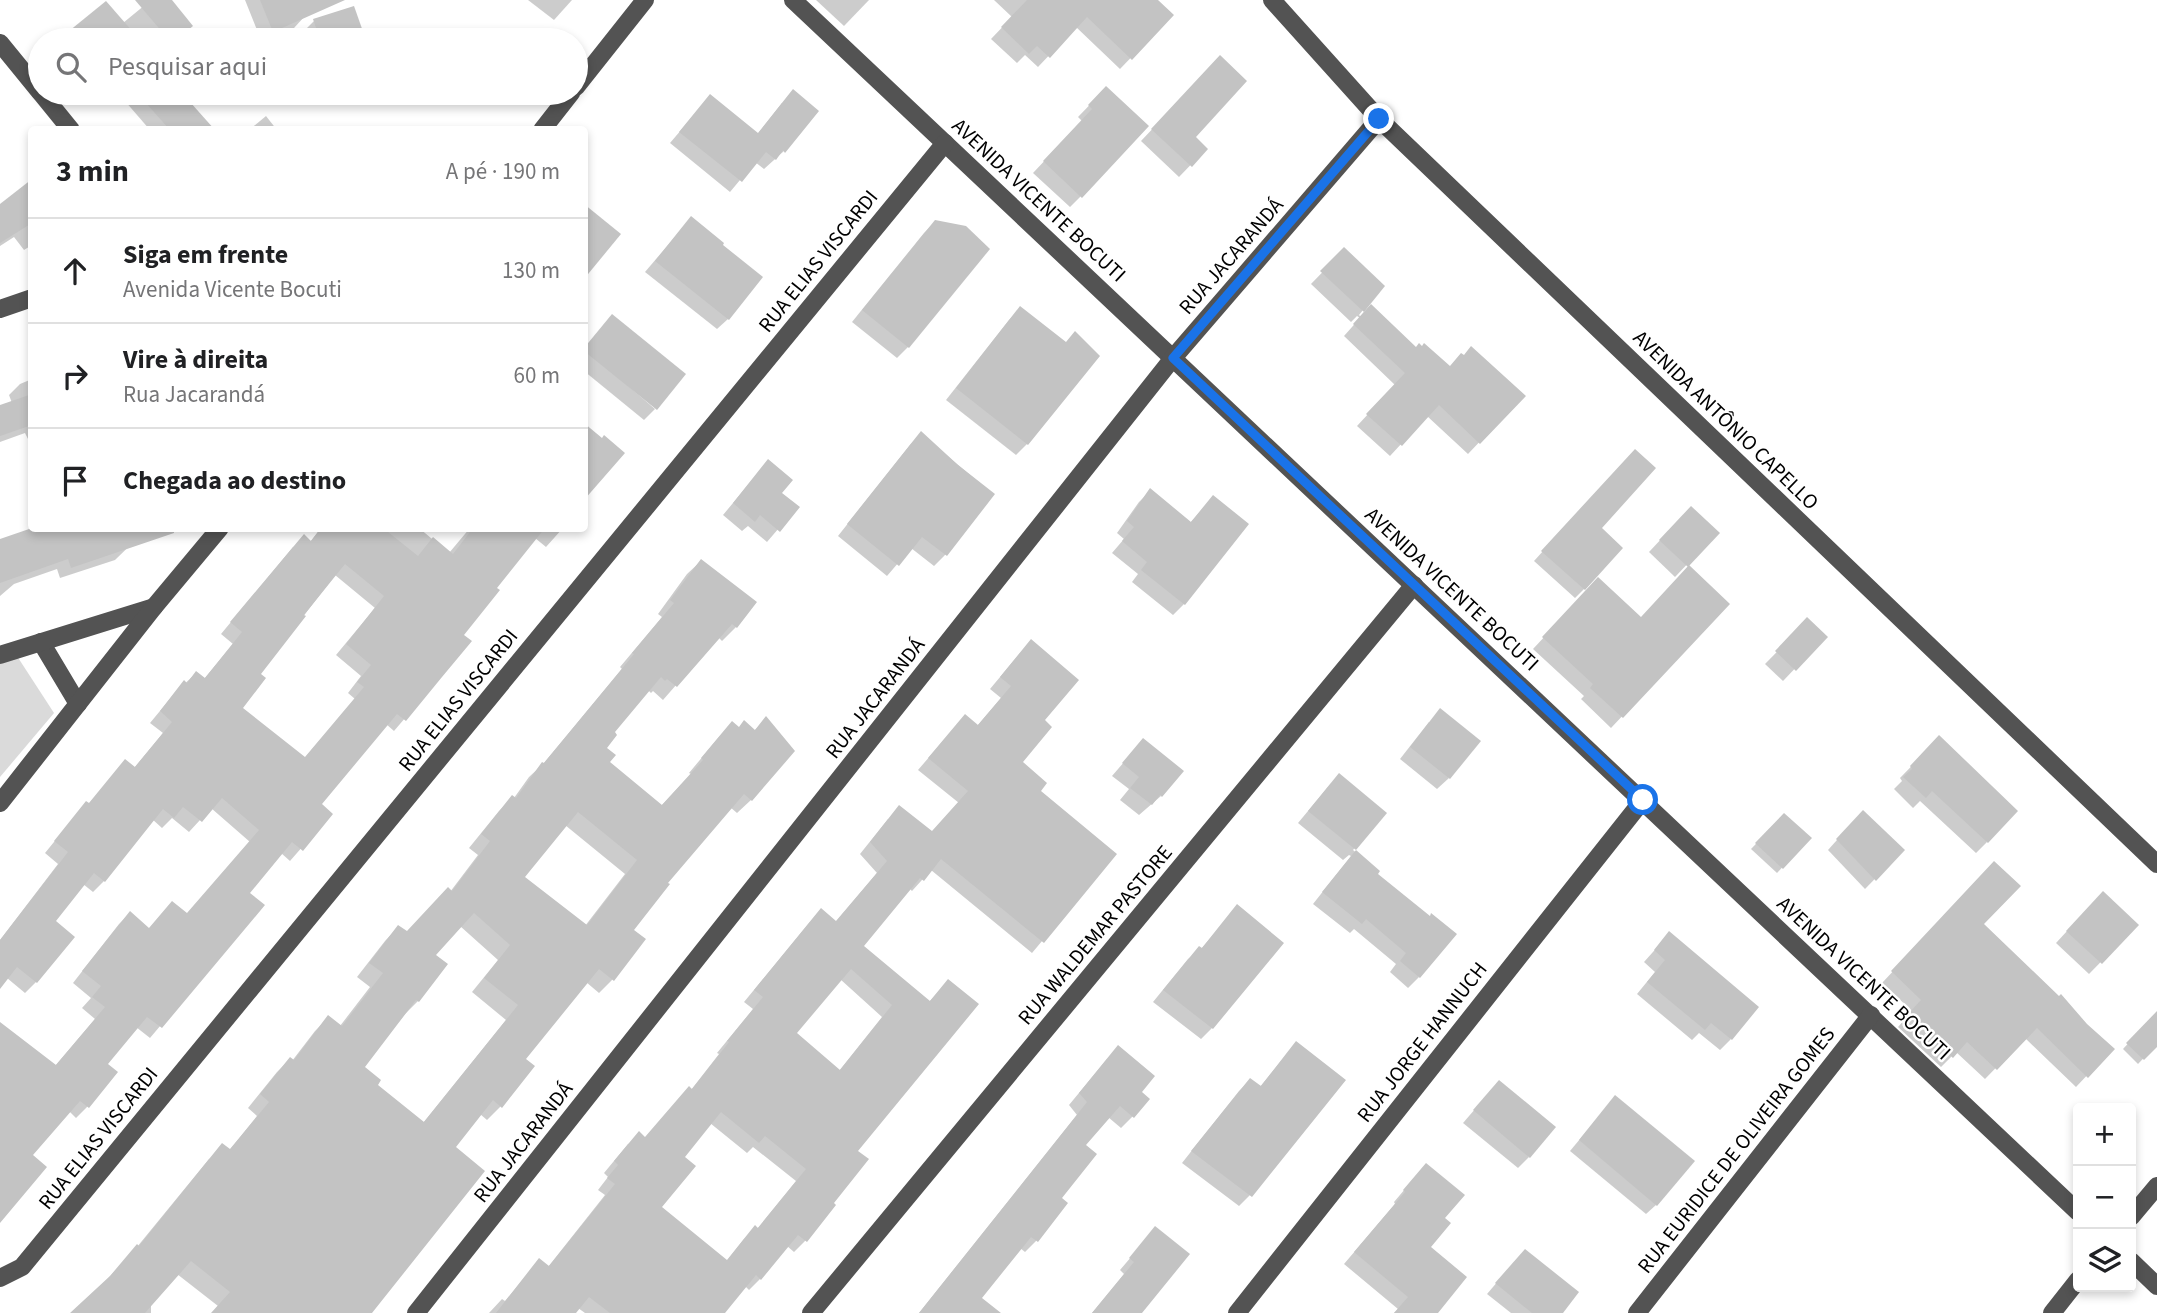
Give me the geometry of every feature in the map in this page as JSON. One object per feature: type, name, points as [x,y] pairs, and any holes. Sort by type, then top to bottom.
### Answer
[{"type":"street","points":[[588,72],[645,0]]},
{"type":"street","name":"AVENIDA VICENTE BOCUTI","points":[[793,0],[2073,1207]]},
{"type":"street","name":"AVENIDA ANTÔNIO CAPELLO","points":[[1272,0],[1379,119],[2157,864]]},
{"type":"street","points":[[0,43],[28,76]]},
{"type":"street","points":[[51,105],[68,126]]},
{"type":"street","points":[[545,126],[562,105]]},
{"type":"street","name":"RUA JACARANDÁ","points":[[416,1313],[1173,358],[1379,119]]},
{"type":"street","name":"RUA ELIAS VISCARDI","points":[[0,1278],[22,1267],[945,143]]},
{"type":"street","points":[[0,309],[28,299]]},
{"type":"street","points":[[0,803],[154,607],[217,532]]},
{"type":"street","name":"RUA WALDEMAR PASTORE","points":[[811,1313],[1414,585]]},
{"type":"street","points":[[0,655],[154,607]]},
{"type":"street","points":[[41,642],[78,704]]},
{"type":"street","name":"RUA JORGE HANNUCH","points":[[1237,1313],[1643,800]]},
{"type":"street","name":"RUA EURIDICE DE OLIVEIRA GOMES","points":[[1637,1313],[1871,1015]]},
{"type":"street","points":[[2136,1211],[2157,1186]]},
{"type":"street","points":[[2136,1266],[2157,1286]]},
{"type":"street","points":[[2052,1313],[2073,1286]]},
{"type":"shaded area","points":[[15,653],[54,713],[0,777],[0,658]]},
{"type":"building","points":[[135,0],[172,0],[193,26],[159,28]]},
{"type":"building","points":[[260,0],[345,0],[282,28],[271,28]]},
{"type":"building","points":[[1027,0],[1158,0],[1174,15],[1132,60],[1087,17],[1050,58],[1037,46],[1029,54],[1001,27]]},
{"type":"building","points":[[106,1],[130,28],[73,28]]},
{"type":"building","points":[[354,6],[362,28],[316,28],[313,19]]},
{"type":"building","points":[[1220,55],[1247,81],[1196,137],[1208,149],[1192,167],[1151,129]]},
{"type":"building","points":[[1106,86],[1149,126],[1082,198],[1043,161],[1092,109],[1088,105]]},
{"type":"building","points":[[793,89],[819,111],[785,153],[783,150],[776,160],[766,152],[742,182],[679,132],[710,94],[758,133]]},
{"type":"building","points":[[148,105],[193,105],[211,126],[166,126]]},
{"type":"building","points":[[28,182],[28,226],[0,243],[0,204]]},
{"type":"building","points":[[588,207],[621,234],[588,274]]},
{"type":"building","points":[[691,216],[763,277],[729,320],[655,261]]},
{"type":"building","points":[[935,220],[966,226],[990,249],[909,348],[862,310]]},
{"type":"building","points":[[1344,247],[1385,286],[1364,312],[1320,271]]},
{"type":"building","points":[[1371,304],[1416,347],[1419,343],[1422,346],[1424,343],[1450,366],[1471,346],[1526,396],[1480,444],[1439,405],[1402,446],[1366,414],[1405,373],[1353,324]]},
{"type":"building","points":[[1020,306],[1066,342],[1075,331],[1100,356],[1028,445],[956,388]]},
{"type":"building","points":[[612,314],[686,374],[657,410],[588,354],[588,343]]},
{"type":"building","points":[[28,395],[28,426],[0,436],[0,405]]},
{"type":"building","points":[[588,426],[602,438],[604,435],[625,453],[588,495]]},
{"type":"building","points":[[921,431],[995,494],[947,556],[922,537],[899,566],[847,524]]},
{"type":"building","points":[[1635,449],[1656,468],[1602,528],[1623,548],[1585,590],[1541,551]]},
{"type":"building","points":[[768,459],[793,480],[782,493],[800,507],[780,532],[760,515],[755,522],[733,503]]},
{"type":"building","points":[[1150,488],[1191,522],[1213,495],[1249,524],[1185,605],[1141,570],[1147,562],[1122,541],[1134,527],[1127,521]]},
{"type":"building","points":[[1691,506],[1720,533],[1688,567],[1659,540]]},
{"type":"building","points":[[28,529],[28,532],[174,532],[71,568],[68,559],[0,583],[0,539]]},
{"type":"building","points":[[318,532],[388,532],[418,556],[433,537],[453,554],[470,532],[542,532],[464,635],[472,641],[406,721],[397,714],[322,804],[333,814],[303,851],[292,842],[250,893],[265,905],[162,1028],[147,1017],[108,1064],[118,1072],[89,1108],[80,1101],[33,1155],[47,1167],[0,1223],[0,1022],[56,1065],[105,1007],[92,997],[101,986],[82,971],[130,911],[149,928],[172,901],[187,913],[259,830],[222,798],[202,822],[183,807],[174,818],[163,809],[105,882],[94,873],[56,921],[75,937],[37,983],[17,967],[0,989],[0,940],[68,852],[54,841],[125,759],[135,767],[172,722],[160,711],[184,680],[187,683],[196,671],[205,678],[242,632],[230,622],[304,534],[311,541]],"holes":[[[345,564],[384,596],[346,644],[371,665],[357,682],[364,687],[305,757],[243,708],[266,678],[261,674]]]},
{"type":"building","points":[[701,559],[757,602],[737,628],[732,624],[677,687],[661,677],[615,732],[617,735],[607,748],[616,755],[610,762],[662,805],[703,760],[701,758],[732,721],[739,727],[744,720],[755,730],[766,716],[795,751],[752,801],[744,794],[668,883],[670,884],[634,930],[646,939],[614,981],[599,969],[526,1059],[535,1066],[502,1108],[493,1100],[456,1147],[485,1171],[372,1313],[211,1313],[230,1292],[191,1261],[145,1313],[70,1313],[110,1276],[137,1244],[139,1246],[222,1143],[230,1149],[269,1102],[260,1094],[290,1057],[294,1060],[328,1015],[342,1026],[383,973],[369,963],[398,925],[407,931],[448,887],[452,891],[490,841],[481,834],[512,795],[516,798],[542,762],[544,763],[634,654],[632,653],[674,603],[670,600]],"holes":[[[578,812],[637,860],[587,925],[525,877]],[[474,913],[510,945],[484,978],[518,1005],[424,1122],[378,1085],[381,1080],[365,1067],[416,1000],[419,1002],[448,964],[436,955]]]},
{"type":"building","points":[[1689,565],[1730,604],[1623,718],[1590,688],[1593,684],[1542,637],[1598,577],[1641,617]]},
{"type":"building","points":[[1807,617],[1828,637],[1796,671],[1775,651]]},
{"type":"building","points":[[1031,639],[1079,680],[1045,720],[1052,727],[1023,762],[1047,783],[1041,791],[1117,854],[1044,943],[941,859],[924,881],[920,878],[864,946],[930,1001],[948,979],[979,1004],[858,1151],[869,1159],[807,1242],[798,1235],[761,1280],[756,1275],[725,1313],[610,1313],[589,1297],[576,1313],[496,1313],[539,1258],[549,1266],[615,1184],[607,1178],[618,1165],[614,1161],[639,1131],[645,1137],[689,1086],[692,1089],[763,997],[754,990],[821,908],[836,921],[887,861],[870,842],[899,805],[932,831],[968,791],[928,758],[965,714],[978,725],[1011,686],[1000,677]],"holes":[[[851,969],[892,1005],[840,1070],[797,1033]],[[721,1112],[759,1143],[765,1136],[806,1169],[758,1228],[755,1225],[727,1260],[662,1207],[696,1166],[685,1157]]]},
{"type":"building","points":[[1440,708],[1481,741],[1450,779],[1410,747]]},
{"type":"building","points":[[1939,735],[2018,811],[1988,843],[1932,791],[1926,798],[1903,777]]},
{"type":"building","points":[[1143,738],[1184,771],[1152,805],[1130,788],[1139,777],[1122,763]]},
{"type":"building","points":[[1339,773],[1387,813],[1356,850],[1308,811]]},
{"type":"building","points":[[1863,810],[1905,850],[1876,881],[1836,839]]},
{"type":"building","points":[[1784,813],[1812,838],[1783,869],[1755,843]]},
{"type":"building","points":[[1356,850],[1380,871],[1378,874],[1457,934],[1420,978],[1400,961],[1406,953],[1366,919],[1362,924],[1322,892]]},
{"type":"building","points":[[1994,861],[2021,886],[1984,924],[2059,996],[2061,994],[2087,1024],[2115,1049],[2088,1078],[2037,1028],[1997,1070],[1967,1042],[1953,1058],[1907,1015],[1921,1000],[1891,971]]},
{"type":"building","points":[[2103,891],[2139,925],[2102,964],[2066,931]]},
{"type":"building","points":[[1237,904],[1284,943],[1213,1029],[1163,990],[1199,946],[1202,948]]},
{"type":"building","points":[[1669,931],[1759,1007],[1732,1040],[1711,1023],[1705,1030],[1647,982],[1665,960],[1654,950]]},
{"type":"building","points":[[2157,1011],[2157,1047],[2144,1060],[2126,1043]]},
{"type":"building","points":[[1296,1041],[1346,1080],[1252,1197],[1191,1151],[1250,1078],[1261,1086]]},
{"type":"building","points":[[1118,1045],[1155,1076],[1142,1092],[1150,1099],[1134,1118],[1120,1106],[1086,1145],[1097,1154],[1062,1198],[1068,1203],[1038,1242],[1031,1237],[982,1298],[1001,1313],[919,1313],[1087,1102],[1079,1093]]},
{"type":"building","points":[[1499,1080],[1556,1127],[1530,1158],[1473,1110]]},
{"type":"building","points":[[1615,1095],[1695,1161],[1657,1206],[1579,1140]]},
{"type":"building","points":[[1426,1163],[1465,1195],[1445,1218],[1451,1223],[1431,1247],[1467,1277],[1438,1313],[1394,1313],[1408,1297],[1354,1252]]},
{"type":"building","points":[[1155,1226],[1190,1254],[1142,1313],[1092,1313],[1134,1262],[1129,1258]]},
{"type":"building","points":[[1525,1249],[1579,1292],[1563,1313],[1532,1313],[1495,1283]]},
{"type":"route","points":[[1379,119],[1173,358],[1643,800]]}]
